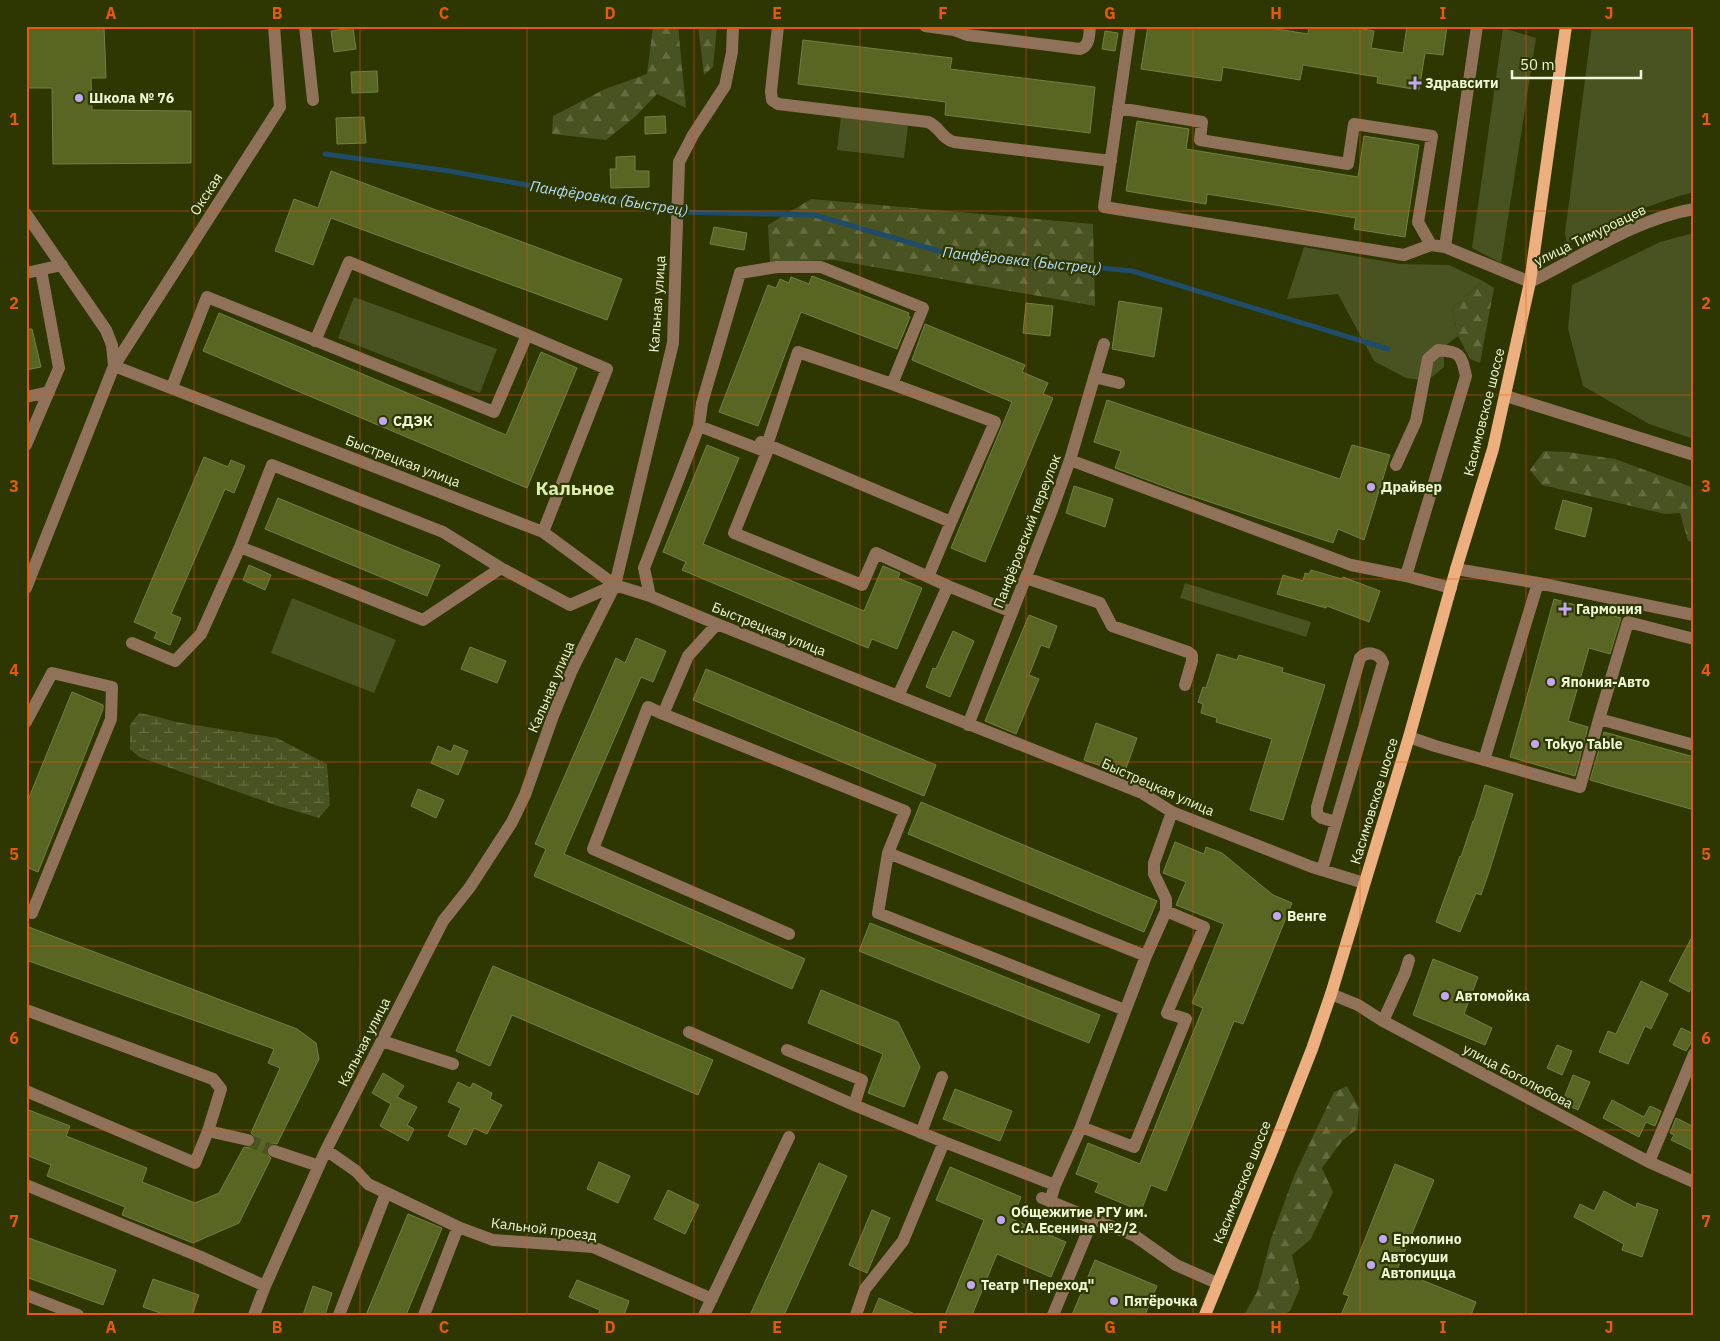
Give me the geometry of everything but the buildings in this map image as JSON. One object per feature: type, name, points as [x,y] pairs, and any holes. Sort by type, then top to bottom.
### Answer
[{"type":"main road","name":"Касимовское шоссе","points":[[1205,1315],[1272,1151],[1312,1048],[1330,994],[1409,736],[1456,569],[1493,449],[1530,282],[1566,26]]},
{"type":"street","name":"Окская","points":[[26,588],[114,366],[280,107],[274,26]]},
{"type":"street","points":[[305,26],[313,100]]},
{"type":"street","name":"Кальная улица","points":[[254,1315],[264,1286],[326,1150],[443,921],[470,887],[512,822],[525,795],[553,716],[572,670],[615,585],[673,343],[676,201],[679,162],[693,135],[725,86],[732,52],[733,26]]},
{"type":"street","points":[[778,26],[771,91],[772,100],[778,104],[928,122],[933,124],[948,140],[954,142],[1111,161]]},
{"type":"street","points":[[925,26],[954,30],[967,35],[1080,49],[1085,48],[1088,43],[1090,26]]},
{"type":"street","points":[[1130,26],[1104,207],[1404,255],[1431,245],[1445,246],[1530,282]]},
{"type":"street","points":[[1445,246],[1477,26]]},
{"type":"street","points":[[1118,108],[1202,122],[1200,140],[1348,164],[1354,124],[1432,136],[1418,222],[1431,245]]},
{"type":"street","name":"улица Тимуровцев","points":[[1530,282],[1635,227],[1678,212],[1694,209]]},
{"type":"street","points":[[26,214],[106,330],[112,345],[114,366]]},
{"type":"street","points":[[315,341],[349,262],[607,369],[542,532]]},
{"type":"street","points":[[26,272],[62,265]]},
{"type":"street","points":[[650,596],[644,568],[700,422],[702,403],[740,273],[777,267],[821,267],[923,308],[892,384]]},
{"type":"street","points":[[26,444],[60,368],[41,270]]},
{"type":"street","points":[[172,387],[207,297],[494,412],[527,335]]},
{"type":"street","name":"Панфёровский переулок","points":[[968,724],[1070,460],[1104,344]]},
{"type":"street","points":[[1396,465],[1416,421],[1428,359],[1438,350],[1453,351],[1462,358],[1466,376],[1406,576]]},
{"type":"street","points":[[767,445],[798,352],[995,422],[928,577]]},
{"type":"street","name":"Быстрецкая улица","points":[[114,366],[542,532],[615,585],[650,596],[1142,794],[1172,812],[1322,870],[1364,883]]},
{"type":"street","points":[[1094,376],[1118,383]]},
{"type":"street","points":[[26,397],[49,392]]},
{"type":"street","points":[[1506,396],[1694,456]]},
{"type":"street","points":[[700,422],[767,445],[951,522]]},
{"type":"street","points":[[700,422],[767,452],[734,533],[862,585],[876,553],[948,586],[1012,612]]},
{"type":"street","points":[[1070,460],[1351,565],[1406,576],[1451,588]]},
{"type":"street","points":[[132,643],[175,661],[201,634],[240,546],[272,465],[443,532],[501,568],[570,605],[615,585]]},
{"type":"street","points":[[240,546],[423,620],[501,568]]},
{"type":"street","points":[[1456,569],[1538,583],[1694,615]]},
{"type":"street","points":[[1026,578],[1100,603],[1112,626],[1188,652],[1192,655],[1192,661],[1185,685]]},
{"type":"street","points":[[1484,760],[1538,583]]},
{"type":"street","points":[[898,696],[948,586]]},
{"type":"street","points":[[1409,736],[1580,788],[1628,622],[1694,639]]},
{"type":"street","points":[[663,714],[688,656],[717,624]]},
{"type":"street","points":[[1322,870],[1383,663],[1382,659],[1378,656],[1369,653],[1364,654],[1360,658],[1316,807],[1317,814],[1322,818],[1336,822]]},
{"type":"street","points":[[26,722],[52,673],[112,687],[111,719],[32,913],[26,911]]},
{"type":"street","points":[[789,934],[593,849],[648,707],[905,811],[888,853],[878,913],[1125,1010]]},
{"type":"street","points":[[1599,720],[1694,745]]},
{"type":"street","points":[[1172,812],[1154,863],[1154,874],[1166,899],[1166,911],[1146,956],[1082,1127],[1055,1185],[1046,1199],[1135,1236],[1176,1265],[1217,1283]]},
{"type":"street","points":[[888,853],[1146,956]]},
{"type":"street","points":[[1082,1127],[1134,1147],[1186,1019],[1167,1013],[1204,927],[1166,911]]},
{"type":"street","points":[[1383,1021],[1409,960]]},
{"type":"street","name":"улица Боголюбова","points":[[1330,994],[1358,1005],[1383,1021],[1649,1162],[1694,1182]]},
{"type":"street","points":[[26,1010],[214,1079],[222,1089],[195,1162],[26,1091]]},
{"type":"street","points":[[689,1032],[854,1105],[1055,1185]]},
{"type":"street","points":[[382,1041],[453,1064]]},
{"type":"street","points":[[787,1050],[862,1080],[854,1105]]},
{"type":"street","points":[[1649,1162],[1694,1054]]},
{"type":"street","points":[[921,1133],[942,1077]]},
{"type":"street","points":[[208,1131],[248,1140]]},
{"type":"street","points":[[704,1315],[789,1137]]},
{"type":"street","points":[[856,1315],[865,1289],[903,1241],[944,1142]]},
{"type":"street","name":"Кальной проезд","points":[[326,1150],[356,1171],[368,1184],[458,1227],[493,1240],[593,1247],[712,1299]]},
{"type":"street","points":[[274,1151],[319,1166]]},
{"type":"street","points":[[26,1185],[201,1257],[264,1286]]},
{"type":"street","points":[[340,1315],[386,1192]]},
{"type":"street","points":[[1053,1315],[1093,1219]]},
{"type":"street","points":[[424,1315],[458,1227]]},
{"type":"street","points":[[26,1295],[78,1315]]},
{"type":"green space","points":[[653,26],[678,26],[686,108],[657,94],[636,116],[606,140],[552,134],[553,116],[605,89],[647,74]]},
{"type":"green space","points":[[698,26],[717,26],[713,67],[704,75]]},
{"type":"green space","points":[[1592,26],[1694,26],[1694,192],[1645,208],[1567,244],[1565,233]]},
{"type":"green space","points":[[1503,28],[1536,38],[1501,263],[1472,248]]},
{"type":"green space","points":[[841,117],[908,126],[904,158],[837,150]]},
{"type":"green space","points":[[811,199],[1093,224],[1095,306],[834,260],[770,262],[768,225]]},
{"type":"green space","points":[[1694,233],[1694,439],[1649,424],[1583,386],[1568,329],[1572,285],[1660,242]]},
{"type":"green space","points":[[1304,247],[1400,264],[1449,265],[1483,281],[1452,308],[1458,336],[1444,347],[1444,367],[1427,381],[1406,378],[1374,361],[1338,294],[1287,299]]},
{"type":"green space","points":[[1483,281],[1494,288],[1480,363],[1470,359],[1458,336],[1452,308]]},
{"type":"green space","points":[[354,297],[497,349],[480,393],[338,338]]},
{"type":"green space","points":[[1544,451],[1568,452],[1615,459],[1694,488],[1694,543],[1688,541],[1680,513],[1665,514],[1542,485],[1530,470]]},
{"type":"green space","points":[[1185,583],[1311,622],[1306,637],[1180,598]]},
{"type":"green space","points":[[292,598],[396,640],[374,693],[271,653]]},
{"type":"green space","points":[[139,713],[176,722],[277,738],[327,764],[330,805],[319,818],[278,806],[139,757],[130,749],[130,725]]},
{"type":"green space","points":[[1347,1086],[1359,1108],[1357,1129],[1342,1141],[1322,1168],[1333,1192],[1311,1239],[1292,1255],[1300,1288],[1290,1311],[1283,1315],[1244,1315],[1257,1292],[1271,1239],[1294,1176],[1334,1092]]},
{"type":"waterway","name":"Панфёровка (Быстрец)","points":[[325,154],[449,171],[677,212],[814,215],[946,253],[1132,271],[1388,349]]},
{"type":"tunnel","points":[[248,1140],[274,1151]]},
{"type":"place","name":"Здравсити","points":[[1415,83]]},
{"type":"place","name":"Школа № 76","points":[[79,98]]},
{"type":"place","name":"СДЭК","points":[[383,421]]},
{"type":"place","name":"Драйвер","points":[[1371,487]]},
{"type":"place","name":"Гармония","points":[[1565,609]]},
{"type":"place","name":"Япония-Авто","points":[[1551,682]]},
{"type":"place","name":"Tokyo Table","points":[[1535,744]]},
{"type":"place","name":"Венге","points":[[1277,916]]},
{"type":"place","name":"Автомойка","points":[[1445,996]]},
{"type":"place","name":"Общежитие РГУ им. С.А.Есенина №2/2","points":[[1001,1220]]},
{"type":"place","name":"Ермолино","points":[[1383,1239]]},
{"type":"place","name":"Автосуши Автопицца","points":[[1371,1265]]},
{"type":"place","name":"Театр \"Переход\"","points":[[971,1285]]},
{"type":"place","name":"Пятёрочка","points":[[1114,1301]]},
{"type":"district","name":"Кальное","points":[[575,488]]}]
